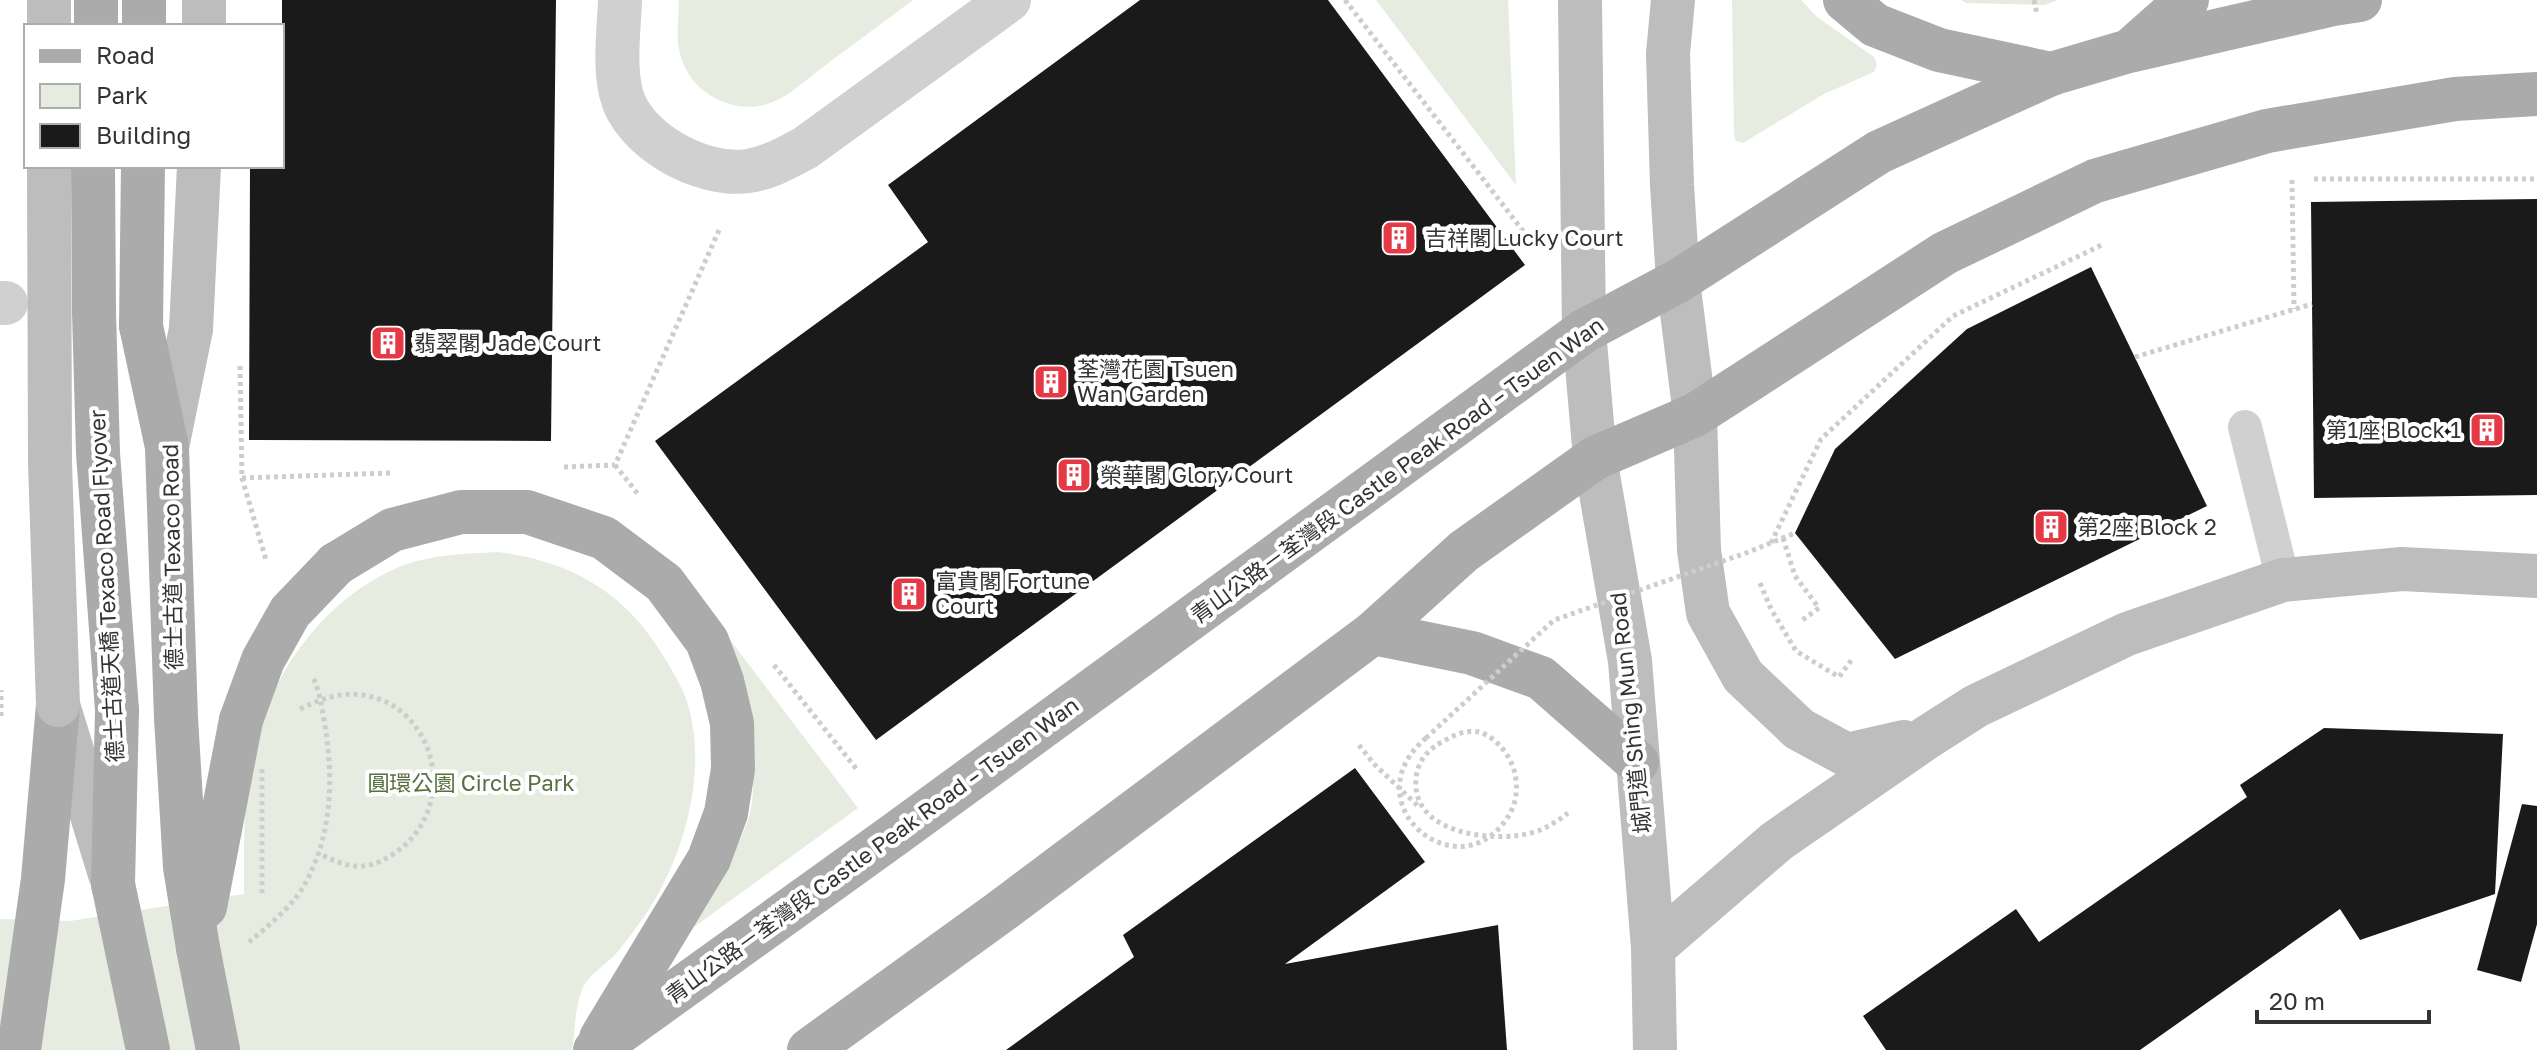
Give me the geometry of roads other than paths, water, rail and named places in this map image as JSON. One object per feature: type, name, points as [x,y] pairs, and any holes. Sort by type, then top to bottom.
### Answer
[{"type":"main road","points":[[49,0],[49,24]]},
{"type":"main road","points":[[96,0],[96,24]]},
{"type":"main road","points":[[144,0],[144,24]]},
{"type":"main road","points":[[204,0],[204,24]]},
{"type":"main road","name":"城門道 Shing Mun Road","points":[[1580,0],[1584,331],[1595,458],[1630,661],[1653,948],[1655,1050]]},
{"type":"main road","points":[[1673,0],[1668,54],[1678,281],[1695,415],[1699,550],[1708,613],[1743,676],[1799,729],[1847,755],[1926,738]]},
{"type":"main road","points":[[1845,0],[1875,25],[1939,50],[2051,74]]},
{"type":"main road","points":[[2129,51],[2187,0]]},
{"type":"main road","name":"青山公路－荃灣段 Castle Peak Road – Tsuen Wan","points":[[594,1050],[1584,331],[1678,281],[1879,152],[2051,74],[2129,51],[2360,0]]},
{"type":"main road","points":[[809,1050],[1000,912],[1373,633],[1464,551],[1595,458],[1695,415],[1945,253],[2095,181],[2267,131],[2455,99],[2537,94]]},
{"type":"main road","points":[[19,1050],[43,879],[58,705],[50,462],[49,168]]},
{"type":"main road","name":"德士古道天橋 Texaco Road Flyover","points":[[93,168],[98,453],[117,710],[113,884],[148,1050]]},
{"type":"main road","points":[[143,168],[141,326],[167,447]]},
{"type":"main road","name":"德士古道 Texaco Road","points":[[198,948],[185,867],[167,447],[191,329],[199,168]]},
{"type":"main road","points":[[218,1050],[198,948],[241,720],[263,660],[290,612],[336,564],[392,530],[461,512],[527,512],[604,538],[664,583],[707,641],[722,681],[732,723],[733,769],[726,813],[709,859],[594,1050]]},
{"type":"main road","points":[[1653,948],[1777,841],[1926,738],[1976,706],[2127,634],[2283,580],[2402,569],[2537,576]]},
{"type":"main road","points":[[1373,633],[1472,653],[1541,678],[1637,762]]},
{"type":"main road","points":[[58,705],[113,884]]},
{"type":"street","points":[[620,0],[621,94],[639,128],[668,150],[703,167],[745,172],[770,166],[805,148],[1009,0]]},
{"type":"lane","points":[[2245,427],[2283,580]]},
{"type":"place","name":"吉祥閣 Lucky Court","points":[[1399,238]]},
{"type":"place","name":"翡翠閣 Jade Court","points":[[388,343]]},
{"type":"place","name":"荃灣花園 Tsuen Wan Garden","points":[[1051,382]]},
{"type":"place","name":"第1座 Block 1","points":[[2487,430]]},
{"type":"place","name":"榮華閣 Glory Court","points":[[1074,475]]},
{"type":"place","name":"第2座 Block 2","points":[[2051,527]]},
{"type":"place","name":"富貴閣 Fortune Court","points":[[909,594]]},
{"type":"park label","name":"圓環公園 Circle Park","points":[[471,783]]}]
